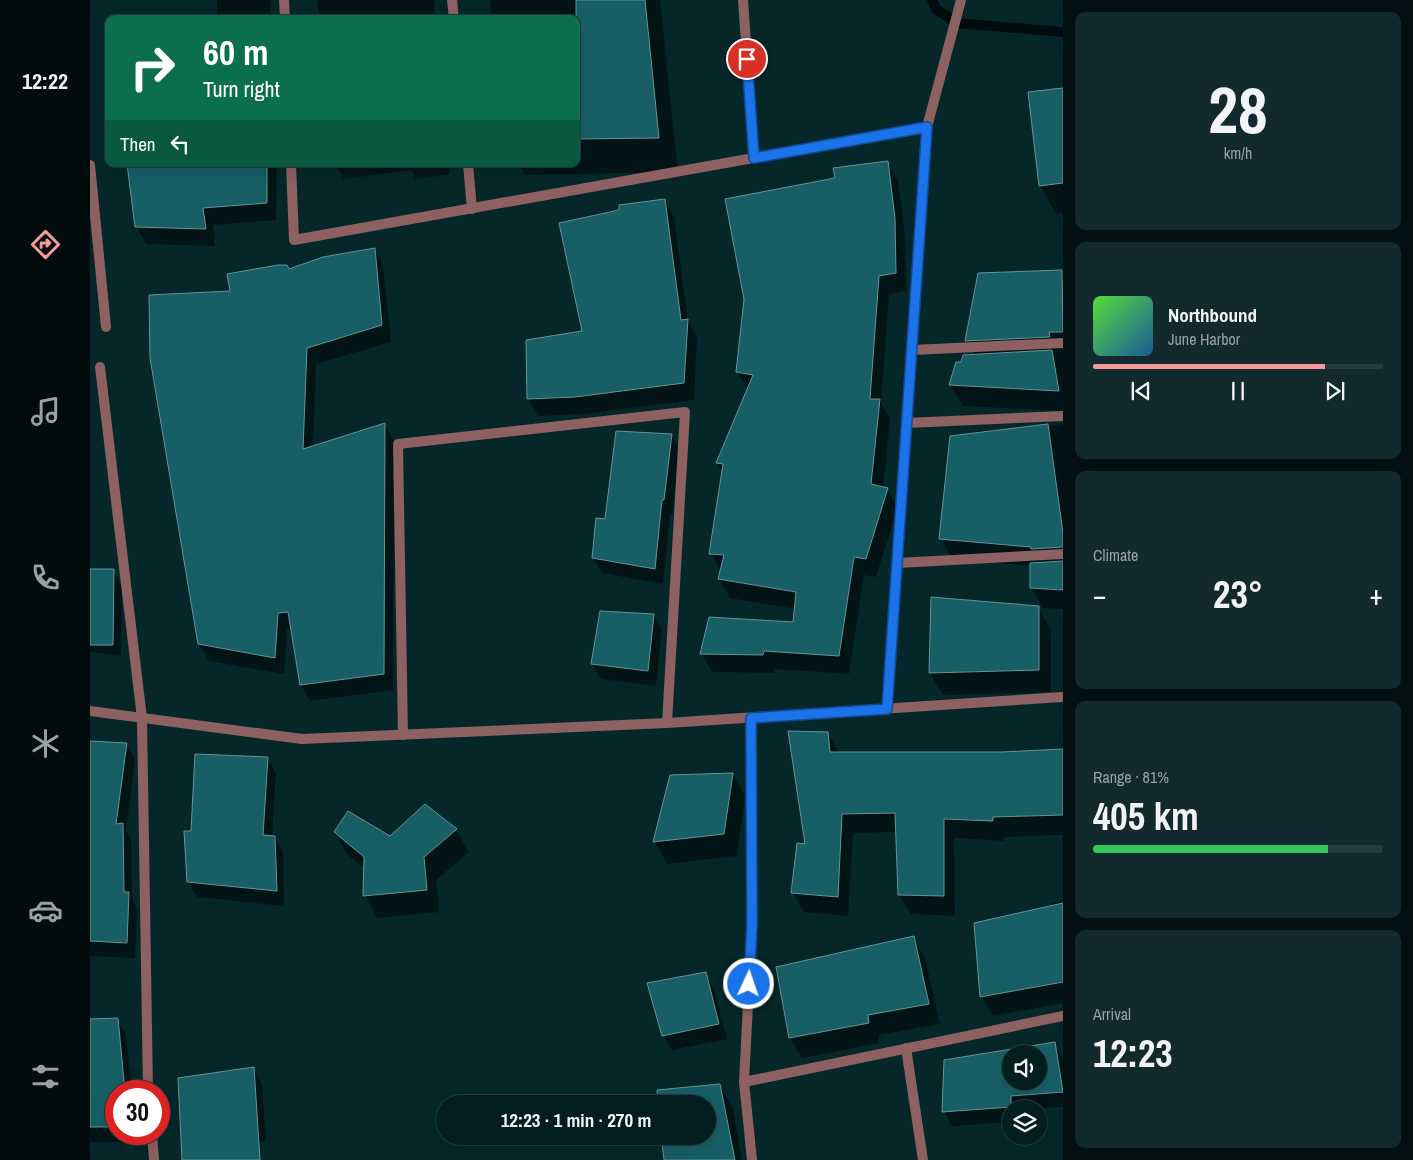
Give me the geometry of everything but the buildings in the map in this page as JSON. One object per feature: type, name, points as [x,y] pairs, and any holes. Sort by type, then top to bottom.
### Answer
[{"type":"street","points":[[284,0],[285,15]]},
{"type":"street","points":[[452,0],[454,15]]},
{"type":"street","points":[[743,0],[754,158]]},
{"type":"street","points":[[887,709],[927,127],[961,0]]},
{"type":"street","points":[[291,167],[294,240],[927,127]]},
{"type":"street","points":[[90,165],[94,238],[106,327]]},
{"type":"street","points":[[468,167],[472,209]]},
{"type":"street","points":[[912,350],[1063,343]]},
{"type":"street","points":[[100,367],[142,718],[148,1080]]},
{"type":"street","points":[[403,735],[398,444],[685,412],[667,723]]},
{"type":"street","points":[[906,423],[1063,416]]},
{"type":"street","points":[[897,563],[1063,554]]},
{"type":"street","points":[[90,711],[302,739],[667,723],[1063,697]]},
{"type":"street","points":[[751,718],[752,925],[744,1082],[752,1160]]},
{"type":"street","points":[[744,1082],[1063,1016]]},
{"type":"street","points":[[906,1048],[923,1160]]},
{"type":"street","points":[[153,1145],[154,1160]]},
{"type":"waterway","points":[[932,0],[936,9],[957,23],[1063,32]]},
{"type":"route","points":[[747,59],[754,158],[927,127],[887,709],[751,718],[752,925],[749,984]]}]
